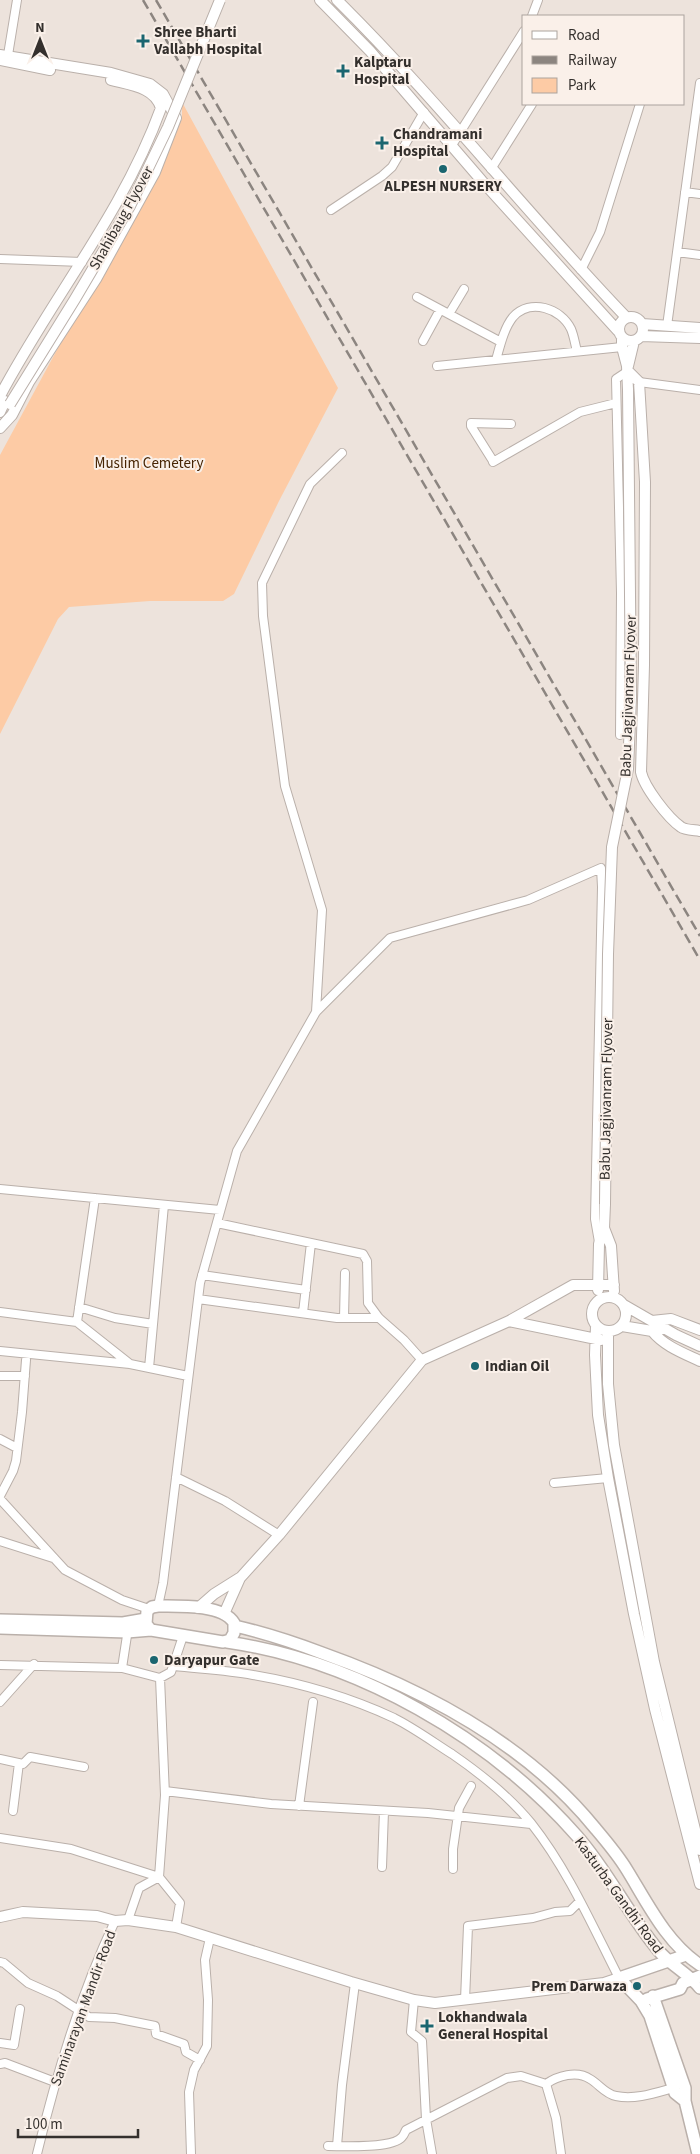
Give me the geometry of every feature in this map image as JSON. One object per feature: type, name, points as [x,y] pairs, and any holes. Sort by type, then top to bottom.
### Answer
[{"type":"main road","points":[[0,1628],[128,1627],[151,1611],[198,1608],[224,1614],[231,1618],[235,1626],[233,1636],[227,1642]]},
{"type":"main road","points":[[0,1620],[151,1630],[151,1611]]},
{"type":"main road","name":"Kasturba Gandhi Road","points":[[235,1626],[266,1633],[346,1661],[404,1685],[509,1747],[574,1803],[626,1868],[658,1922],[686,1955],[700,1966]]},
{"type":"main road","name":"Kasturba Gandhi Road","points":[[151,1630],[280,1652],[361,1682],[399,1700],[449,1728],[486,1753],[552,1809],[578,1837],[596,1861],[652,1943],[667,1960],[698,1983]]},
{"type":"main road","points":[[644,1968],[650,1959],[652,1943]]},
{"type":"main road","points":[[685,2101],[675,2093],[650,2016],[641,2001],[619,1978],[686,1955]]},
{"type":"main road","points":[[641,2001],[680,1989],[683,1983],[698,1983]]},
{"type":"main road","points":[[653,1996],[685,2088],[685,2101],[698,2154]]},
{"type":"street","points":[[3,57],[17,0]]},
{"type":"street","name":"Shahibaug Flyover","points":[[0,412],[129,195],[163,125],[214,0]]},
{"type":"street","name":"Shahibaug Flyover","points":[[0,427],[5,401],[75,299],[130,206],[168,127],[220,0]]},
{"type":"street","points":[[320,0],[368,49],[424,112],[621,339]]},
{"type":"street","points":[[337,0],[377,39],[581,270],[626,317],[637,318],[642,324],[700,328]]},
{"type":"street","points":[[532,15],[538,0]]},
{"type":"street","points":[[452,145],[522,34]]},
{"type":"street","points":[[368,49],[377,39]]},
{"type":"street","points":[[3,57],[123,83],[146,90],[158,99],[161,108],[126,186],[82,262],[28,347],[5,401]]},
{"type":"street","points":[[0,427],[12,415],[29,382],[96,280],[155,172],[176,118],[162,94],[150,84],[111,73],[3,57]]},
{"type":"street","points":[[667,326],[685,192],[696,139],[700,83]]},
{"type":"street","points":[[492,169],[531,105]]},
{"type":"street","points":[[581,270],[600,232],[640,105]]},
{"type":"street","points":[[331,210],[392,167],[424,112]]},
{"type":"street","points":[[685,192],[700,194]]},
{"type":"street","points":[[513,215],[525,206]]},
{"type":"street","points":[[677,252],[700,255]]},
{"type":"street","points":[[0,259],[82,262]]},
{"type":"street","points":[[449,314],[464,289]]},
{"type":"street","points":[[417,297],[501,342]]},
{"type":"street","points":[[496,360],[501,342],[514,316],[530,307],[549,308],[563,317],[571,329],[577,351]]},
{"type":"street","points":[[424,341],[440,310]]},
{"type":"street","points":[[626,317],[620,322],[621,339],[628,369],[639,382],[645,482],[644,665],[640,766],[642,778],[663,808],[682,828],[700,832]]},
{"type":"street","points":[[620,735],[621,594],[616,378],[628,369],[642,324]]},
{"type":"street","points":[[437,366],[577,351],[621,339],[630,341],[638,338],[700,338]]},
{"type":"street","name":"Babu Jagjivanram Flyover","points":[[604,1228],[608,954],[612,847],[628,769],[631,706],[628,369]]},
{"type":"street","points":[[639,382],[700,390]]},
{"type":"street","points":[[511,424],[471,423],[493,462],[580,412],[616,403]]},
{"type":"street","points":[[316,1012],[322,910],[285,786],[263,616],[262,583],[310,484],[342,453]]},
{"type":"street","points":[[26,1360],[13,1471],[0,1498],[65,1570],[122,1600],[151,1611],[163,1583],[202,1275],[237,1151],[316,1012],[390,938],[528,900],[601,868],[595,1219],[599,1244],[598,1301],[592,1311],[596,1326],[598,1415],[608,1478],[653,1700],[699,1882]]},
{"type":"street","points":[[0,1189],[220,1210]]},
{"type":"street","points":[[77,1322],[95,1198]]},
{"type":"street","points":[[149,1368],[164,1205]]},
{"type":"street","points":[[217,1222],[363,1254],[367,1261],[368,1303],[379,1318],[404,1340],[422,1360]]},
{"type":"street","points":[[599,1244],[604,1228]]},
{"type":"street","points":[[604,1228],[611,1246],[614,1298]]},
{"type":"street","points":[[303,1313],[311,1243]]},
{"type":"street","points":[[344,1318],[345,1273]]},
{"type":"street","points":[[202,1275],[306,1290]]},
{"type":"street","points":[[198,1608],[214,1594],[241,1577],[279,1535],[422,1360],[509,1321],[573,1285],[614,1285]]},
{"type":"street","points":[[598,1301],[609,1297],[614,1298],[652,1326],[700,1346]]},
{"type":"street","points":[[198,1299],[344,1318],[379,1318]]},
{"type":"street","points":[[509,1321],[596,1339],[608,1336],[622,1326],[626,1316],[624,1305]]},
{"type":"street","points":[[79,1307],[114,1318],[153,1324]]},
{"type":"street","points":[[0,1312],[77,1322],[130,1364]]},
{"type":"street","points":[[622,1326],[652,1326],[671,1319],[700,1330]]},
{"type":"street","points":[[596,1326],[608,1336],[610,1419],[621,1484],[658,1680],[700,1850]]},
{"type":"street","points":[[652,1326],[659,1340],[700,1361]]},
{"type":"street","points":[[0,1351],[130,1364],[188,1376]]},
{"type":"street","points":[[0,1376],[25,1376]]},
{"type":"street","points":[[0,1439],[17,1448]]},
{"type":"street","points":[[176,1477],[225,1501],[279,1535]]},
{"type":"street","points":[[554,1483],[608,1478]]},
{"type":"street","points":[[0,1541],[55,1559]]},
{"type":"street","points":[[224,1614],[241,1577]]},
{"type":"street","points":[[122,1668],[128,1627]]},
{"type":"street","points":[[0,1665],[34,1664],[122,1668],[160,1678],[166,1676],[174,1666],[183,1636]]},
{"type":"street","points":[[0,1702],[34,1664]]},
{"type":"street","points":[[0,1917],[24,1912],[96,1916],[115,1921],[128,1920],[176,1927],[355,1983],[414,2000],[436,2003],[604,1983],[619,1978],[558,1862],[531,1824],[507,1797],[477,1771],[395,1719],[316,1690],[253,1675],[174,1666]]},
{"type":"street","points":[[159,1877],[165,1791],[160,1678]]},
{"type":"street","points":[[299,1806],[313,1702]]},
{"type":"street","points":[[0,1759],[24,1764],[30,1757],[84,1767]]},
{"type":"street","points":[[13,1811],[19,1763]]},
{"type":"street","points":[[453,1869],[453,1849],[459,1808],[471,1786]]},
{"type":"street","points":[[165,1791],[272,1804],[458,1816],[531,1824]]},
{"type":"street","points":[[382,1867],[384,1811]]},
{"type":"street","points":[[0,1838],[71,1849],[159,1877],[180,1903],[176,1927]]},
{"type":"street","points":[[128,1920],[139,1888],[159,1877]]},
{"type":"street","points":[[465,2000],[468,1926],[533,1918],[555,1912],[570,1911],[580,1901]]},
{"type":"street","name":"Saminarayan Mandir Road","points":[[38,2153],[55,2082],[103,1947],[115,1921]]},
{"type":"street","points":[[191,2154],[189,2092],[194,2070],[208,2046],[208,2000],[205,1960],[210,1938]]},
{"type":"street","points":[[0,1962],[4,1963],[28,1983],[56,1996],[89,2017],[115,2018],[155,2026],[156,2034],[184,2044],[186,2052],[200,2060]]},
{"type":"street","points":[[355,1983],[332,2146],[379,2145],[396,2141],[402,2137],[406,2130],[507,2078],[521,2076],[546,2084],[560,2077],[585,2076],[604,2091],[614,2096],[626,2098],[673,2088]]},
{"type":"street","points":[[414,2000],[411,2032],[422,2041],[426,2119],[432,2154]]},
{"type":"street","points":[[0,2043],[14,2045],[20,2009]]},
{"type":"street","points":[[0,2064],[5,2063],[55,2082]]},
{"type":"street","points":[[546,2084],[556,2118],[561,2154]]},
{"type":"green space","name":"Muslim Cemetery","points":[[182,102],[338,388],[279,501],[234,594],[223,601],[150,601],[69,607],[58,619],[0,734],[0,455],[182,119]]},
{"type":"railway","points":[[143,0],[700,960]]},
{"type":"railway","points":[[156,0],[700,936]]},
{"type":"place","name":"Shree Bharti Vallabh Hospital","points":[[143,41]]},
{"type":"place","name":"Kalptaru Hospital","points":[[343,71]]},
{"type":"place","name":"Chandramani Hospital","points":[[382,143]]},
{"type":"place","name":"ALPESH NURSERY","points":[[443,169]]},
{"type":"place","name":"Indian Oil","points":[[475,1366]]},
{"type":"place","name":"Daryapur Gate","points":[[154,1660]]},
{"type":"place","name":"Prem Darwaza","points":[[637,1986]]},
{"type":"place","name":"Lokhandwala General Hospital","points":[[427,2026]]}]
